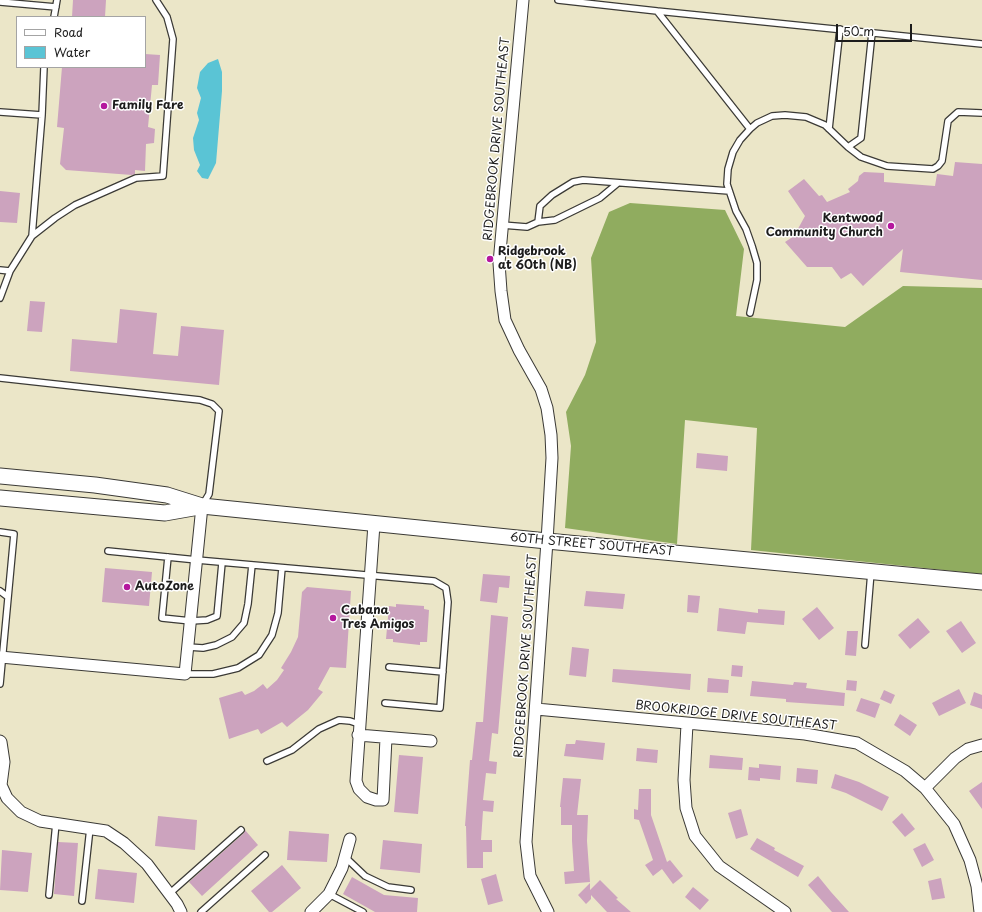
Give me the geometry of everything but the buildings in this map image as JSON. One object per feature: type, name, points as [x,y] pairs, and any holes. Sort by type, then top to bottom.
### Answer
[{"type":"main road","name":"60TH STREET SOUTHEAST","points":[[0,476],[94,485],[168,495],[202,506],[547,541],[982,582]]},
{"type":"main road","points":[[20,500],[33,494],[39,487],[42,480]]},
{"type":"main road","name":"60TH STREET SOUTHEAST","points":[[0,498],[165,513],[202,506]]},
{"type":"street","name":"RIDGEBROOK DRIVE SOUTHEAST","points":[[523,0],[499,263],[505,320],[519,350],[541,389],[547,408],[552,458],[526,842],[530,876],[548,912]]},
{"type":"street","points":[[1,657],[186,674],[202,506]]},
{"type":"street","points":[[374,524],[358,735],[356,781],[359,789],[367,797],[376,800],[383,800],[386,738]]},
{"type":"street","name":"BROOKRIDGE DRIVE SOUTHEAST","points":[[536,709],[805,734],[857,743],[905,771],[925,788],[954,824],[970,860],[977,886],[980,912]]},
{"type":"street","points":[[687,724],[684,780],[686,808],[695,836],[719,866],[785,912]]},
{"type":"street","points":[[358,735],[431,741]]},
{"type":"street","points":[[0,741],[2,742],[4,762],[1,785],[7,798],[21,812],[40,821],[106,831],[124,843],[147,864],[181,912]]},
{"type":"street","points":[[925,788],[955,758],[968,749],[982,745]]},
{"type":"street","points":[[311,912],[329,894],[342,868],[350,839]]},
{"type":"lane","points":[[54,16],[57,0]]},
{"type":"lane","points":[[0,298],[10,271],[32,236],[75,205],[136,178],[163,176],[174,39],[167,17],[156,0]]},
{"type":"lane","points":[[558,0],[982,44]]},
{"type":"lane","points":[[0,2],[22,2],[56,7]]},
{"type":"lane","points":[[657,11],[750,129]]},
{"type":"lane","points":[[829,129],[840,29]]},
{"type":"lane","points":[[848,147],[861,138],[872,33]]},
{"type":"lane","points":[[32,236],[42,115],[44,68]]},
{"type":"lane","points":[[0,112],[42,115]]},
{"type":"lane","points":[[750,313],[757,280],[757,263],[748,234],[736,211],[727,184],[728,169],[733,152],[740,140],[750,129],[757,123],[772,116],[785,115],[806,117],[826,125],[848,147],[861,157],[887,166],[933,169],[942,161],[948,121],[958,112],[982,113]]},
{"type":"lane","points":[[538,222],[540,206],[552,195],[572,182],[583,180],[729,192]]},
{"type":"lane","points":[[502,225],[527,227],[538,222],[555,220],[600,198],[618,183]]},
{"type":"lane","points":[[0,270],[10,271]]},
{"type":"lane","points":[[0,281],[8,278]]},
{"type":"lane","points":[[0,378],[200,400],[212,404],[219,411],[209,494],[202,506]]},
{"type":"lane","points":[[0,532],[14,534],[3,631],[0,684]]},
{"type":"lane","points":[[108,551],[434,582],[446,588],[448,602],[440,708],[385,704]]},
{"type":"lane","points":[[168,557],[162,618],[191,621],[207,620],[217,616],[222,562]]},
{"type":"lane","points":[[188,647],[203,648],[216,644],[232,636],[244,623],[248,604],[252,565]]},
{"type":"lane","points":[[186,674],[219,673],[238,668],[259,655],[272,635],[278,613],[282,568]]},
{"type":"lane","points":[[865,645],[871,572]]},
{"type":"lane","points":[[0,591],[8,597]]},
{"type":"lane","points":[[389,667],[443,672]]},
{"type":"lane","points":[[267,761],[292,750],[319,729],[339,720],[350,720],[359,724]]},
{"type":"lane","points":[[49,895],[56,823]]},
{"type":"lane","points":[[82,901],[90,828]]},
{"type":"lane","points":[[169,894],[241,830]]},
{"type":"lane","points":[[201,912],[265,854]]},
{"type":"lane","points":[[345,856],[365,876],[388,887],[411,890]]},
{"type":"lane","points":[[329,894],[362,912]]},
{"type":"green space","points":[[630,203],[725,210],[744,249],[736,316],[845,327],[903,286],[982,288],[982,574],[751,550],[757,428],[685,420],[677,544],[565,528],[571,446],[566,412],[585,375],[596,342],[591,258],[609,212]]},
{"type":"water","points":[[218,59],[222,72],[222,91],[216,163],[208,179],[202,178],[197,171],[200,165],[194,150],[193,138],[199,120],[197,113],[201,98],[197,88],[200,72],[208,63]]},
{"type":"place","name":"Family Fare","points":[[104,106]]},
{"type":"place","name":"Kentwood Community Church","points":[[891,226]]},
{"type":"place","name":"Ridgebrook at 60th (NB)","points":[[490,259]]},
{"type":"place","name":"AutoZone","points":[[127,587]]},
{"type":"place","name":"Cabana Tres Amigos","points":[[333,618]]}]
